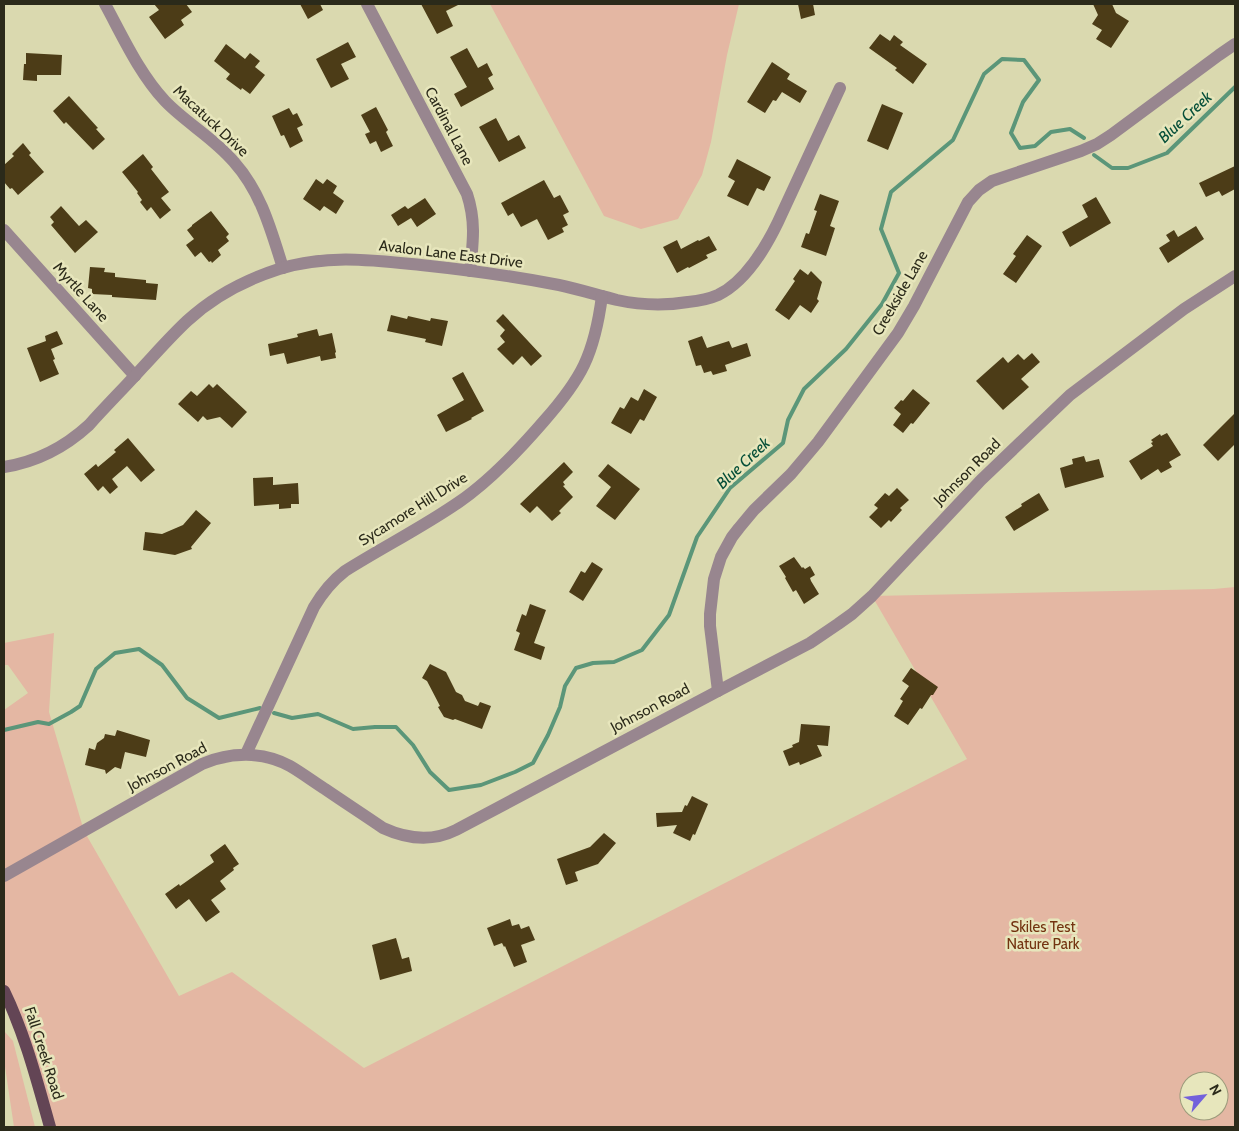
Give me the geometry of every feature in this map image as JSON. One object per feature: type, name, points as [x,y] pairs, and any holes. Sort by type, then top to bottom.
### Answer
[{"type":"main road","name":"Fall Creek Road","points":[[4,991],[25,1043],[50,1127]]},
{"type":"street","name":"Macatuck Drive","points":[[105,4],[149,82],[174,110],[234,161],[251,184],[264,209],[283,268]]},
{"type":"street","name":"Cardinal Lane","points":[[366,4],[467,194],[474,228],[470,271]]},
{"type":"street","name":"Creekside Lane","points":[[718,691],[710,614],[714,579],[721,557],[732,537],[754,510],[791,474],[818,442],[898,333],[968,202],[979,190],[992,182],[1097,144],[1235,44]]},
{"type":"street","name":"Avalon Lane East Drive","points":[[4,467],[36,459],[66,443],[88,425],[186,322],[204,307],[244,282],[283,268],[318,261],[354,259],[470,271],[539,281],[617,300],[642,304],[673,304],[711,298],[733,285],[754,262],[773,232],[840,88]]},
{"type":"street","name":"Myrtle Lane","points":[[4,230],[135,376]]},
{"type":"street","name":"Johnson Road","points":[[4,876],[202,764],[226,756],[246,754],[268,757],[289,765],[383,828],[394,833],[417,838],[448,834],[810,643],[852,614],[872,596],[981,480],[1070,396],[1184,309],[1235,276]]},
{"type":"street","name":"Sycamore Hill Drive","points":[[246,754],[314,607],[326,589],[336,577],[465,498],[521,447],[572,386],[584,365],[599,319],[602,296]]},
{"type":"green space","points":[[490,4],[739,4],[727,55],[711,142],[702,175],[678,219],[641,229],[604,216]]},
{"type":"green space","name":"Skiles Test Nature Park","points":[[1235,587],[1235,1127],[50,1127],[4,994],[4,710],[28,693],[8,665],[4,665],[4,643],[54,633],[49,712],[84,831],[179,996],[232,972],[364,1068],[967,759],[872,596]]},
{"type":"green space","points":[[4,1031],[13,1041],[35,1127],[14,1127],[4,1060]]},
{"type":"building","points":[[154,4],[186,4],[192,12],[181,20],[184,25],[165,39],[149,17],[159,10]]},
{"type":"building","points":[[300,4],[320,4],[323,10],[308,19]]},
{"type":"building","points":[[421,4],[460,4],[446,11],[453,26],[437,34]]},
{"type":"building","points":[[798,4],[813,4],[815,15],[801,19]]},
{"type":"building","points":[[1093,4],[1112,4],[1116,13],[1129,21],[1111,48],[1096,39],[1102,30],[1092,24],[1098,15]]},
{"type":"building","points":[[880,34],[890,41],[894,35],[903,42],[900,45],[927,64],[913,84],[895,70],[897,68],[869,48]]},
{"type":"building","points":[[348,42],[356,57],[341,64],[349,79],[331,88],[316,59]]},
{"type":"building","points":[[226,44],[245,59],[250,53],[260,61],[255,67],[265,75],[250,94],[226,79],[230,74],[214,61]]},
{"type":"building","points":[[467,48],[478,68],[487,63],[493,75],[488,78],[494,89],[461,107],[454,94],[467,87],[450,57]]},
{"type":"building","points":[[26,53],[62,55],[61,75],[37,75],[37,81],[23,80]]},
{"type":"building","points":[[772,62],[790,74],[787,79],[807,91],[800,103],[782,92],[776,101],[773,100],[765,113],[747,102]]},
{"type":"building","points":[[69,96],[98,128],[96,129],[105,139],[93,150],[66,122],[64,124],[53,111]]},
{"type":"building","points":[[882,104],[903,113],[888,150],[867,141]]},
{"type":"building","points":[[376,107],[388,130],[386,132],[393,146],[381,152],[376,141],[370,144],[365,134],[370,132],[361,115]]},
{"type":"building","points":[[289,108],[293,115],[297,113],[303,125],[297,128],[303,141],[290,148],[284,135],[281,136],[272,116]]},
{"type":"building","points":[[496,118],[508,141],[519,135],[526,148],[499,162],[479,127]]},
{"type":"building","points":[[23,143],[31,153],[29,155],[44,172],[18,195],[4,182],[4,165],[14,156],[12,154]]},
{"type":"building","points":[[143,154],[153,167],[151,169],[169,192],[161,198],[171,210],[160,219],[151,207],[147,211],[140,202],[142,200],[138,192],[122,172]]},
{"type":"building","points":[[737,159],[771,177],[764,191],[757,188],[748,206],[727,196],[735,181],[728,177]]},
{"type":"building","points":[[1235,166],[1235,189],[1222,196],[1219,191],[1206,197],[1199,183]]},
{"type":"building","points":[[316,179],[323,184],[327,179],[337,186],[333,193],[344,201],[336,214],[324,206],[320,211],[303,199]]},
{"type":"building","points":[[544,180],[554,198],[560,195],[569,212],[563,215],[568,225],[562,228],[564,232],[548,240],[537,219],[521,227],[513,213],[508,216],[501,203]]},
{"type":"building","points":[[820,194],[839,201],[830,226],[835,228],[826,256],[801,247],[806,233],[809,234],[817,211],[814,210]]},
{"type":"building","points":[[1096,197],[1111,223],[1070,247],[1062,232],[1088,217],[1082,205]]},
{"type":"building","points":[[425,198],[436,214],[417,227],[411,218],[398,226],[391,215],[405,206],[408,209]]},
{"type":"building","points":[[61,206],[79,226],[86,220],[98,232],[75,253],[51,225],[54,222],[50,217]]},
{"type":"building","points":[[211,211],[229,234],[226,237],[229,241],[218,250],[221,255],[212,263],[201,252],[195,257],[186,245],[194,239],[187,230]]},
{"type":"building","points":[[1196,226],[1204,239],[1168,263],[1159,248],[1170,241],[1166,235],[1174,230],[1178,237]]},
{"type":"building","points":[[1027,235],[1042,246],[1016,283],[1003,274],[1016,256],[1013,254]]},
{"type":"building","points":[[709,236],[717,250],[706,255],[708,258],[677,273],[663,247],[677,240],[681,249]]},
{"type":"building","points":[[90,267],[105,268],[104,272],[115,273],[115,277],[146,280],[146,283],[158,284],[156,300],[92,294],[92,289],[88,288]]},
{"type":"building","points":[[800,269],[808,275],[811,271],[822,282],[817,299],[819,301],[811,313],[800,305],[789,320],[775,310],[795,281],[793,279]]},
{"type":"building","points":[[503,314],[542,356],[531,366],[522,356],[513,365],[497,349],[505,342],[500,336],[505,330],[496,321]]},
{"type":"building","points":[[391,315],[407,319],[408,316],[430,321],[431,318],[448,321],[442,346],[425,342],[426,339],[387,331]]},
{"type":"building","points":[[317,329],[319,336],[332,333],[336,358],[321,361],[320,356],[287,364],[284,353],[270,356],[268,344],[298,337],[297,334]]},
{"type":"building","points":[[57,331],[63,344],[51,349],[59,374],[40,382],[27,348],[46,341],[45,336]]},
{"type":"building","points":[[702,336],[707,348],[729,341],[732,348],[747,343],[751,356],[725,365],[727,371],[713,375],[711,371],[704,373],[701,365],[696,366],[688,341]]},
{"type":"building","points":[[1032,353],[1040,362],[1021,379],[1029,387],[1003,410],[976,381],[1003,357],[1008,363],[1018,354],[1024,360]]},
{"type":"building","points":[[463,372],[484,411],[446,432],[437,415],[464,400],[452,378]]},
{"type":"building","points":[[209,384],[213,388],[217,384],[247,412],[232,428],[220,417],[207,420],[203,416],[198,422],[178,404],[191,391],[197,396]]},
{"type":"building","points":[[644,389],[657,397],[644,421],[640,419],[631,434],[611,423],[620,407],[624,409],[631,397],[638,401]]},
{"type":"building","points":[[913,389],[930,403],[903,433],[893,425],[901,414],[894,408]]},
{"type":"building","points":[[1235,413],[1235,444],[1218,461],[1203,445]]},
{"type":"building","points":[[1167,433],[1181,455],[1169,462],[1172,467],[1161,473],[1158,469],[1141,480],[1129,461],[1153,446],[1151,440],[1160,434],[1161,436]]},
{"type":"building","points":[[128,438],[155,470],[141,482],[127,466],[112,479],[118,487],[110,494],[103,486],[98,491],[84,474],[96,464],[98,467],[116,452],[114,450]]},
{"type":"building","points":[[1084,456],[1086,462],[1099,459],[1104,477],[1065,488],[1060,468],[1073,464],[1072,459]]},
{"type":"building","points":[[564,462],[573,472],[563,482],[565,485],[563,486],[573,497],[559,511],[561,513],[552,521],[537,506],[530,513],[520,504]]},
{"type":"building","points":[[608,464],[640,489],[615,520],[596,506],[611,487],[598,476]]},
{"type":"building","points":[[273,477],[273,485],[298,483],[299,504],[291,504],[291,508],[279,509],[279,504],[254,506],[253,478]]},
{"type":"building","points":[[897,488],[909,500],[900,508],[902,510],[891,522],[889,520],[881,528],[869,517],[878,508],[874,505],[885,493],[889,496]]},
{"type":"building","points":[[1039,493],[1049,510],[1014,531],[1005,517]]},
{"type":"building","points":[[196,510],[211,523],[191,547],[192,549],[175,555],[143,550],[145,532],[162,534],[183,525]]},
{"type":"building","points":[[794,557],[802,568],[805,569],[810,566],[815,575],[810,578],[819,594],[804,604],[796,590],[793,592],[779,566]]},
{"type":"building","points":[[592,562],[603,569],[583,601],[569,592],[581,571],[585,573]]},
{"type":"building","points":[[530,604],[546,610],[534,643],[545,647],[541,660],[514,650],[520,633],[516,631],[522,614],[526,616]]},
{"type":"building","points":[[430,664],[446,672],[456,692],[462,695],[465,701],[478,706],[480,702],[491,706],[482,729],[444,717],[427,681],[422,678]]},
{"type":"building","points":[[911,668],[938,687],[908,725],[894,716],[903,701],[900,699],[909,686],[902,681]]},
{"type":"building","points":[[801,724],[830,726],[828,746],[817,745],[822,756],[800,765],[799,762],[789,766],[783,751],[799,742]]},
{"type":"building","points":[[117,730],[150,740],[146,757],[125,752],[121,769],[115,767],[106,774],[105,770],[85,765],[89,748],[95,750],[97,743],[104,738],[105,734],[115,736]]},
{"type":"building","points":[[692,796],[708,804],[695,835],[693,834],[690,841],[673,833],[677,825],[657,827],[656,813],[682,812]]},
{"type":"building","points":[[604,833],[616,843],[598,864],[575,872],[578,881],[566,885],[557,859],[590,847]]},
{"type":"building","points":[[225,844],[239,864],[220,881],[226,889],[211,900],[220,912],[206,922],[189,899],[176,909],[165,894],[179,884],[180,886],[214,862],[210,855]]},
{"type":"building","points":[[510,919],[512,926],[519,924],[521,929],[529,926],[535,940],[521,945],[527,962],[514,967],[505,946],[502,943],[494,946],[487,928]]},
{"type":"building","points":[[396,938],[402,959],[409,957],[412,971],[380,980],[372,945]]},
{"type":"waterway","name":"Blue Creek","points":[[274,713],[292,718],[318,714],[353,729],[396,727],[413,745],[430,772],[449,790],[481,785],[533,763],[560,707],[565,686],[576,668],[593,663],[614,662],[642,650],[669,615],[697,537],[730,488],[783,443],[788,420],[804,389],[846,349],[882,304],[899,273],[881,229],[891,192],[953,140],[984,74],[1002,59],[1024,60],[1039,80],[1023,102],[1011,133],[1020,148],[1035,146],[1051,132],[1070,129],[1084,138]]},
{"type":"waterway","name":"Blue Creek","points":[[1094,155],[1112,168],[1128,168],[1167,153],[1235,87]]},
{"type":"waterway","name":"Blue Creek","points":[[4,730],[38,722],[49,724],[71,712],[80,706],[96,669],[115,653],[139,649],[162,665],[187,698],[219,718],[260,708]]}]
